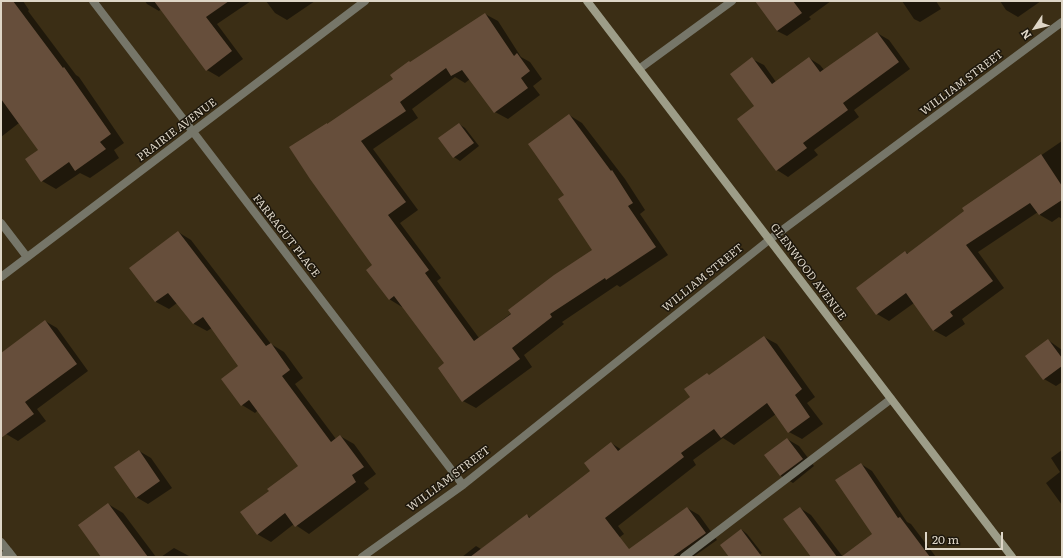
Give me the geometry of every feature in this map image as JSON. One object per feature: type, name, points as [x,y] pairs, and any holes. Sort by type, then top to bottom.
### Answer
[{"type":"street","name":"FARRAGUT PLACE","points":[[92,1],[463,485]]},
{"type":"street","name":"PRAIRIE AVENUE","points":[[1,277],[365,1]]},
{"type":"street","name":"GLENWOOD AVENUE","points":[[587,1],[1012,557]]},
{"type":"street","points":[[639,69],[732,1]]},
{"type":"street","name":"WILLIAM STREET","points":[[362,557],[463,485],[769,240],[1062,22]]},
{"type":"street","points":[[1,223],[27,257]]},
{"type":"street","points":[[684,557],[891,400]]},
{"type":"street","points":[[1,542],[11,554],[1,557]]},
{"type":"building","points":[[1,1],[13,1],[63,68],[64,67],[111,134],[100,142],[106,149],[75,171],[69,162],[41,182],[25,159],[38,150],[1,99]]},
{"type":"building","points":[[154,1],[229,1],[206,17],[232,51],[206,71]]},
{"type":"building","points":[[755,1],[793,1],[802,13],[777,31]]},
{"type":"building","points":[[485,13],[514,56],[517,53],[530,71],[521,78],[528,88],[494,113],[462,70],[451,76],[446,68],[400,102],[406,111],[361,141],[406,202],[388,215],[429,270],[425,273],[474,341],[511,314],[508,310],[554,275],[592,250],[558,199],[564,195],[528,144],[569,114],[611,171],[612,170],[633,203],[628,206],[656,247],[550,314],[552,317],[512,348],[520,359],[462,402],[438,368],[444,363],[394,296],[389,300],[366,270],[372,265],[310,179],[289,147],[327,124],[393,79],[390,75],[409,61],[410,62]]},
{"type":"building","points":[[877,32],[899,62],[843,103],[848,110],[803,143],[807,148],[776,171],[737,119],[754,106],[730,74],[752,57],[772,84],[809,57],[820,72]]},
{"type":"building","points":[[459,123],[474,143],[453,158],[438,138]]},
{"type":"building","points":[[1041,154],[1062,186],[1062,200],[1039,215],[1030,203],[966,245],[993,281],[950,312],[953,316],[933,331],[906,293],[876,315],[856,288],[905,251],[907,254],[964,211],[962,208]]},
{"type":"building","points":[[178,231],[266,346],[271,343],[290,370],[282,376],[331,442],[340,435],[364,467],[352,475],[356,482],[295,527],[285,513],[257,535],[240,512],[269,491],[267,489],[298,466],[249,400],[241,406],[221,379],[238,366],[203,317],[193,324],[168,293],[155,302],[129,268]]},
{"type":"building","points":[[45,320],[77,364],[25,402],[34,414],[1,438],[1,353]]},
{"type":"building","points":[[764,336],[802,389],[795,395],[810,417],[788,433],[767,403],[721,438],[714,429],[681,453],[684,457],[605,518],[629,549],[687,507],[706,533],[672,557],[470,557],[527,514],[529,518],[590,471],[584,463],[611,442],[618,451],[690,397],[684,389],[707,373],[709,375]]},
{"type":"building","points":[[1048,339],[1062,358],[1062,366],[1043,380],[1025,356]]},
{"type":"building","points":[[787,438],[803,459],[780,476],[764,455]]},
{"type":"building","points":[[139,450],[160,481],[136,498],[114,467]]},
{"type":"building","points":[[861,463],[898,518],[900,517],[930,557],[841,557],[872,534],[835,480]]},
{"type":"building","points":[[108,503],[148,557],[101,557],[78,525]]},
{"type":"building","points":[[800,507],[837,557],[811,557],[783,519]]},
{"type":"building","points":[[741,529],[762,557],[729,557],[720,545]]}]
